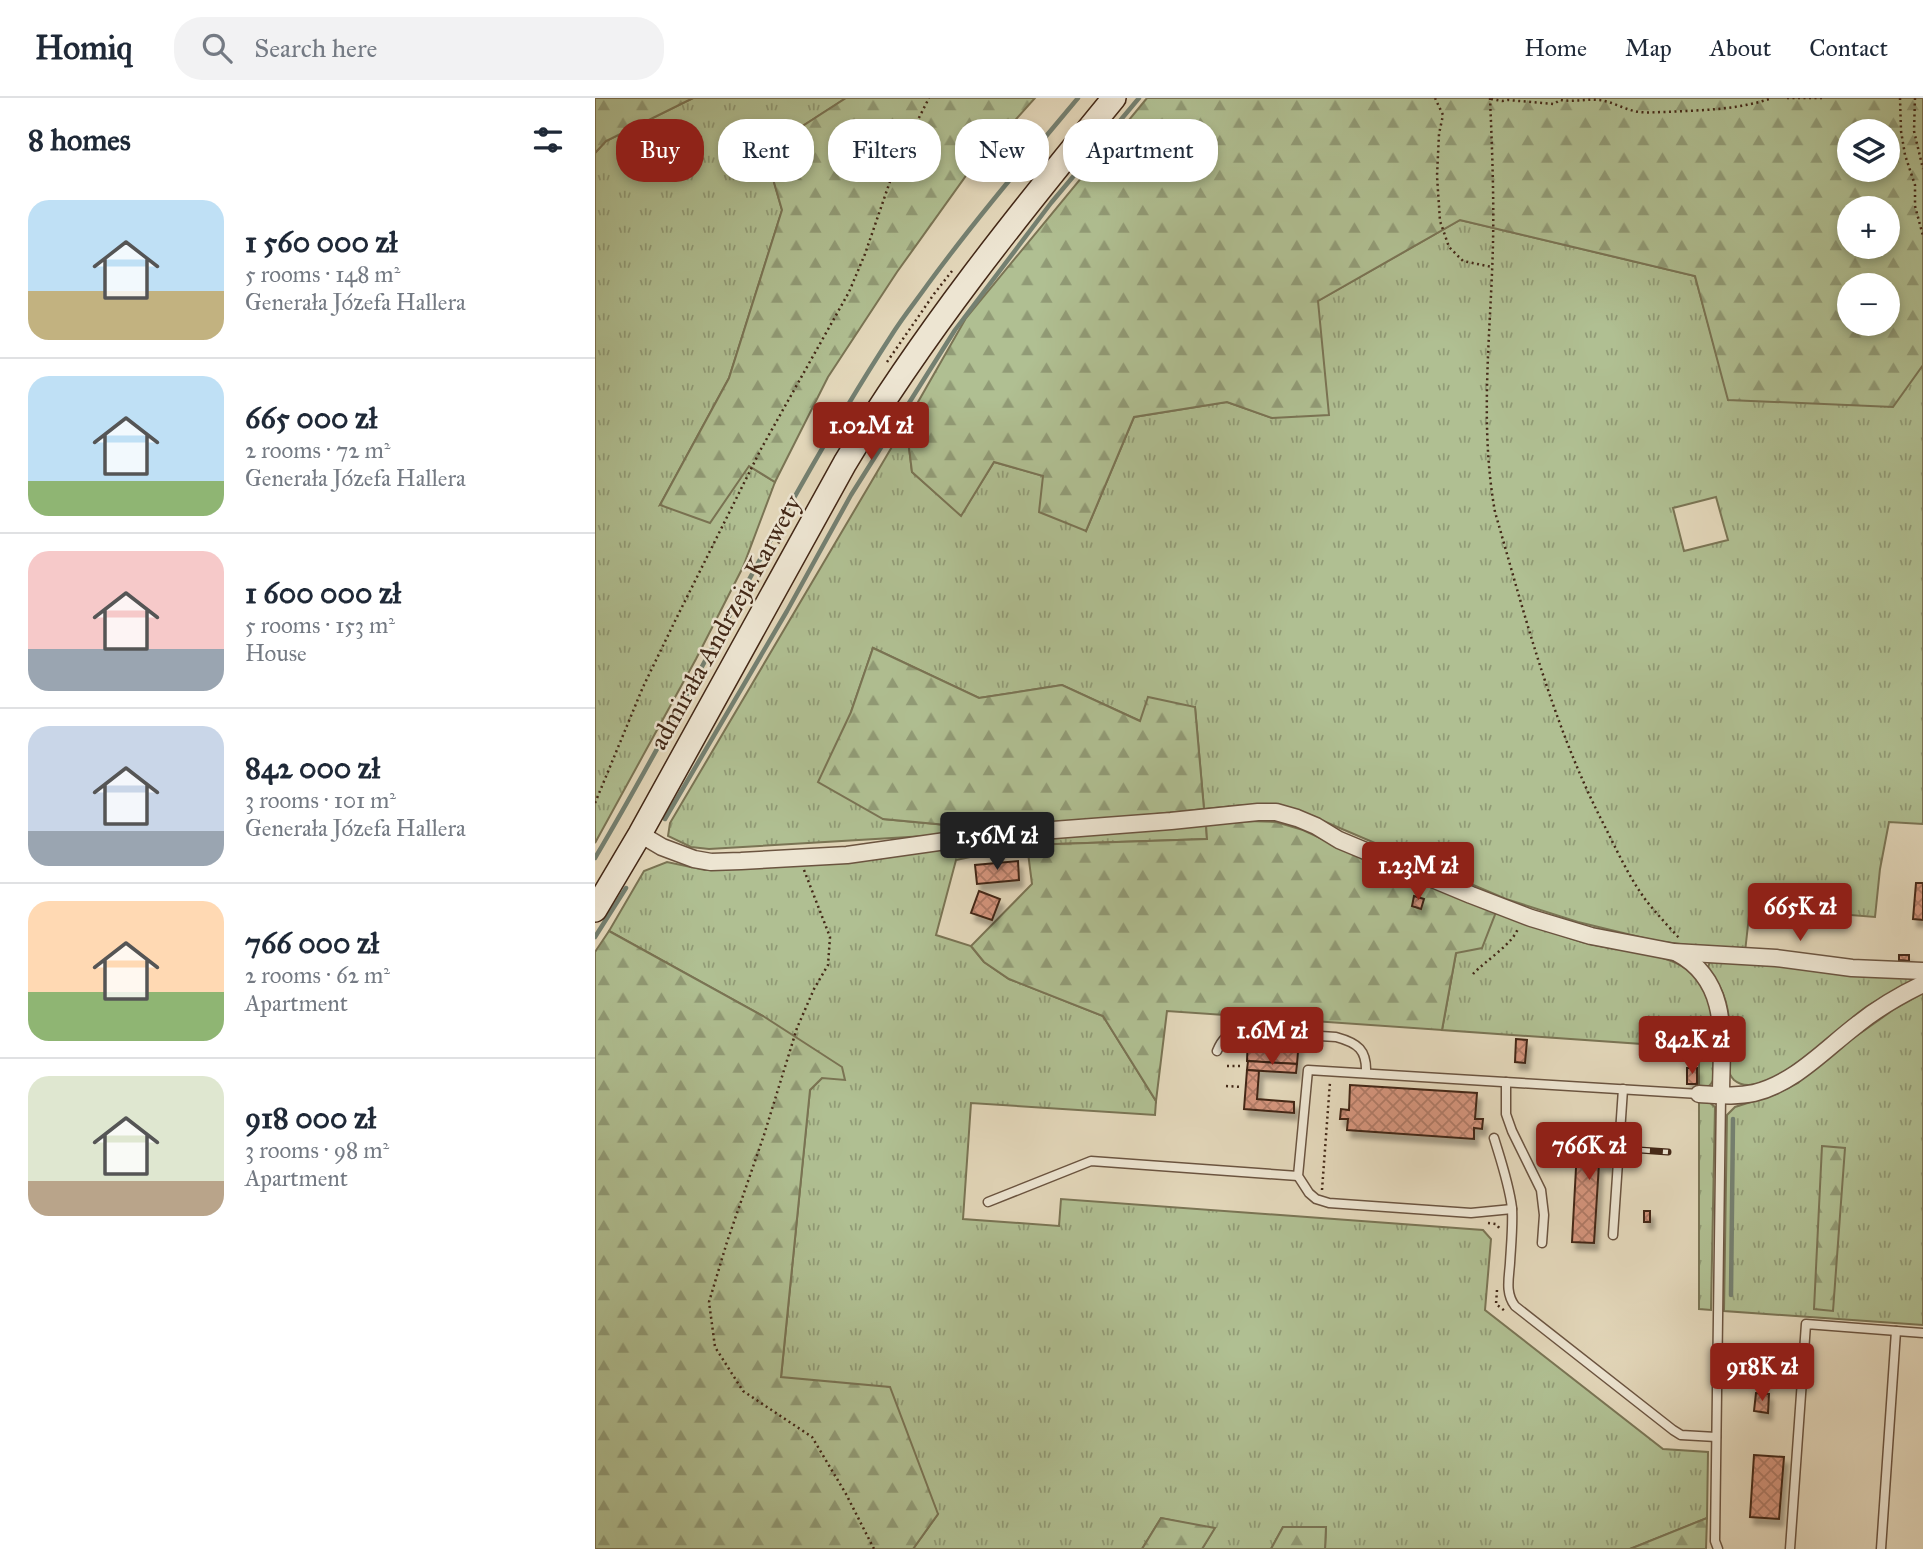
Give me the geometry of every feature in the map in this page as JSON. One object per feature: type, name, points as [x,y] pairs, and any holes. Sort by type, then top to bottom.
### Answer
[{"type":"main road","name":"admirała Andrzeja Karwety","points":[[595,910],[640,834],[815,515],[876,411],[949,306],[1114,98]]},
{"type":"street","points":[[640,834],[681,855],[712,862],[847,855],[988,835],[1276,812],[1297,818],[1374,856],[1522,915],[1591,936],[1674,952],[1776,958],[1852,968],[1923,971]]},
{"type":"street","points":[[1674,952],[1697,966],[1716,995],[1720,1014],[1721,1096]]},
{"type":"street","points":[[1699,1094],[1739,1096],[1774,1086],[1792,1076],[1877,1010],[1923,984]]},
{"type":"lane","points":[[1217,1051],[1221,1041],[1229,1033],[1240,1031],[1336,1037],[1350,1041],[1363,1051],[1367,1062],[1366,1073]]},
{"type":"lane","points":[[1512,1209],[1471,1213],[1329,1203],[1309,1193],[1298,1176],[1308,1070],[1699,1094]]},
{"type":"lane","points":[[1506,1082],[1506,1114],[1541,1190],[1542,1243]]},
{"type":"lane","points":[[1613,1235],[1623,1089]]},
{"type":"lane","points":[[1718,1549],[1715,1541],[1721,1096]]},
{"type":"lane","points":[[1494,1138],[1505,1172],[1512,1209],[1508,1289],[1515,1306],[1673,1430],[1681,1435],[1716,1437]]},
{"type":"lane","points":[[988,1202],[1091,1161],[1298,1176]]},
{"type":"lane","points":[[1790,1549],[1806,1324],[1923,1333]]},
{"type":"lane","points":[[1881,1549],[1896,1331]]},
{"type":"path","points":[[595,803],[643,687],[674,623],[761,449],[849,292],[897,161],[929,98]]},
{"type":"path","points":[[1436,98],[1443,115],[1439,134],[1437,176],[1440,221],[1448,247],[1463,261],[1492,267]]},
{"type":"path","points":[[1695,954],[1645,899],[1617,851],[1587,790],[1564,737],[1495,512],[1488,452],[1493,177],[1490,98],[1501,102],[1508,100],[1554,104],[1560,100],[1598,100],[1625,109],[1654,113],[1719,110],[1772,98]]},
{"type":"path","points":[[1787,98],[1822,98]]},
{"type":"path","points":[[1900,98],[1905,155],[1915,185],[1915,206],[1923,236]]},
{"type":"path","points":[[1915,98],[1914,131],[1923,169]]},
{"type":"path","points":[[799,858],[830,937],[828,965],[797,1028],[709,1302],[715,1347],[743,1391],[811,1437],[846,1494],[874,1549]]},
{"type":"path","points":[[1473,974],[1516,935],[1522,915]]},
{"type":"path","points":[[1227,1066],[1241,1066]]},
{"type":"path","points":[[1321,1201],[1330,1071]]},
{"type":"path","points":[[1226,1086],[1241,1087]]},
{"type":"path","points":[[1482,1223],[1496,1224],[1502,1233]]},
{"type":"path","points":[[1498,1281],[1496,1304],[1507,1313]]},
{"type":"green space","points":[[595,98],[693,98],[651,119],[616,119],[616,136],[606,141],[595,153]]},
{"type":"green space","points":[[693,98],[846,98],[814,119],[718,119],[718,182],[774,182],[782,210],[729,378],[660,505],[749,466],[775,482],[743,567],[595,843],[595,153],[606,141],[616,136],[616,182],[704,182],[704,119],[651,119]]},
{"type":"green space","points":[[846,98],[1035,98],[1016,119],[955,119],[955,182],[962,182],[897,272],[828,377],[775,482],[749,466],[710,523],[660,505],[729,378],[782,210],[774,182],[814,182],[814,119]]},
{"type":"green space","points":[[1147,98],[1923,98],[1923,365],[1893,407],[1728,400],[1695,276],[1460,220],[1318,301],[1329,415],[1272,418],[1227,402],[1134,417],[1086,531],[1039,512],[1043,476],[994,462],[961,516],[912,472],[906,423],[966,318],[1078,182],[1218,182],[1218,119],[1130,119]]},
{"type":"green space","points":[[1460,220],[1695,276],[1729,400],[1923,361],[1923,824],[1889,822],[1875,917],[1750,907],[1745,952],[1656,941],[1578,922],[1506,899],[1307,814],[1273,805],[1204,809],[1195,707],[1140,721],[1062,685],[979,698],[873,648],[851,712],[883,819],[958,826],[959,834],[709,849],[691,847],[668,836],[670,823],[906,423],[912,472],[961,515],[994,462],[1044,476],[1086,531],[1134,417],[1227,402],[1272,418],[1318,301]],"holes":[[[1716,497],[1728,540],[1684,551],[1673,508]]]},
{"type":"green space","points":[[873,648],[979,698],[1062,685],[1140,721],[1148,697],[1195,707],[1204,809],[959,834],[957,826],[883,819],[818,782],[851,712]]},
{"type":"green space","points":[[1248,821],[1276,822],[1303,830],[1376,864],[1496,912],[1482,948],[1456,953],[1442,1030],[1167,1011],[1156,1101],[1103,1016],[1009,979],[984,962],[971,946],[1032,884],[1027,845],[1207,839],[1206,825]]},
{"type":"green space","points":[[1206,825],[1207,839],[1027,845],[956,860],[936,935],[971,946],[984,962],[1009,979],[1103,1016],[1156,1101],[1155,1115],[971,1103],[963,1219],[1059,1226],[1061,1199],[1483,1230],[1491,1239],[1485,1310],[1663,1449],[1708,1452],[1707,1518],[1630,1549],[1325,1549],[1326,1527],[1283,1527],[1271,1549],[1202,1549],[1214,1529],[1161,1518],[1142,1549],[913,1549],[938,1514],[781,1378],[810,1090],[822,1078],[763,1016],[609,931],[644,871],[667,862],[705,870],[860,861],[980,843]]},
{"type":"green space","points":[[1496,912],[1582,942],[1660,957],[1688,969],[1705,990],[1712,1014],[1714,1078],[1710,1085],[1699,1088],[1699,1048],[1442,1030],[1456,953]]},
{"type":"green space","points":[[609,931],[763,1016],[842,1067],[845,1080],[822,1078],[810,1090],[781,1377],[890,1387],[938,1514],[913,1549],[595,1549],[595,952]]},
{"type":"green space","points":[[1710,961],[1923,975],[1866,1007],[1783,1073],[1764,1082],[1747,1085],[1734,1080],[1728,1071],[1729,1017],[1724,996],[1708,968]]},
{"type":"green space","points":[[1923,993],[1923,1325],[1724,1311],[1727,1115],[1735,1107],[1776,1094],[1798,1083],[1821,1061],[1893,1010]]},
{"type":"green space","points":[[1699,1101],[1709,1102],[1715,1107],[1711,1310],[1699,1309]]},
{"type":"green space","points":[[1822,1146],[1845,1148],[1833,1311],[1814,1309]]},
{"type":"green space","points":[[1161,1518],[1215,1528],[1202,1549],[1142,1549]]},
{"type":"green space","points":[[1707,1518],[1706,1549],[1630,1549]]},
{"type":"green space","points":[[1283,1527],[1326,1527],[1325,1549],[1271,1549]]},
{"type":"building","points":[[1018,861],[1019,880],[977,884],[975,865]]},
{"type":"building","points":[[1916,883],[1923,883],[1923,920],[1913,919]]},
{"type":"building","points":[[979,891],[1000,899],[992,920],[971,913]]},
{"type":"building","points":[[1414,896],[1424,899],[1421,909],[1412,906]]},
{"type":"building","points":[[1899,955],[1909,955],[1909,961],[1899,960]]},
{"type":"building","points":[[1248,1036],[1299,1040],[1297,1064],[1247,1061]]},
{"type":"building","points":[[1516,1039],[1527,1040],[1525,1063],[1515,1062]]},
{"type":"building","points":[[1248,1061],[1297,1064],[1296,1073],[1247,1070]]},
{"type":"building","points":[[1687,1068],[1697,1068],[1697,1084],[1687,1084]]},
{"type":"building","points":[[1247,1070],[1259,1071],[1257,1099],[1294,1102],[1294,1113],[1244,1109]]},
{"type":"building","points":[[1350,1085],[1477,1093],[1475,1119],[1483,1119],[1482,1129],[1474,1128],[1474,1139],[1347,1130],[1348,1119],[1340,1119],[1341,1109],[1349,1110]]},
{"type":"building","points":[[1578,1131],[1612,1133],[1610,1165],[1599,1164],[1594,1243],[1572,1242]]},
{"type":"building","points":[[1644,1211],[1650,1211],[1650,1222],[1644,1222]]},
{"type":"building","points":[[1756,1393],[1769,1394],[1768,1413],[1754,1411]]},
{"type":"building","points":[[1754,1455],[1784,1457],[1779,1519],[1750,1517]]},
{"type":"waterway","points":[[595,858],[813,464],[895,329],[1001,190],[1078,98]]},
{"type":"waterway","points":[[665,819],[787,611],[851,495],[955,330],[1051,203],[1139,98]]},
{"type":"waterway","points":[[595,937],[626,888]]},
{"type":"waterway","points":[[1731,1295],[1733,1119]]},
{"type":"railway","points":[[1611,1148],[1668,1152]]}]
